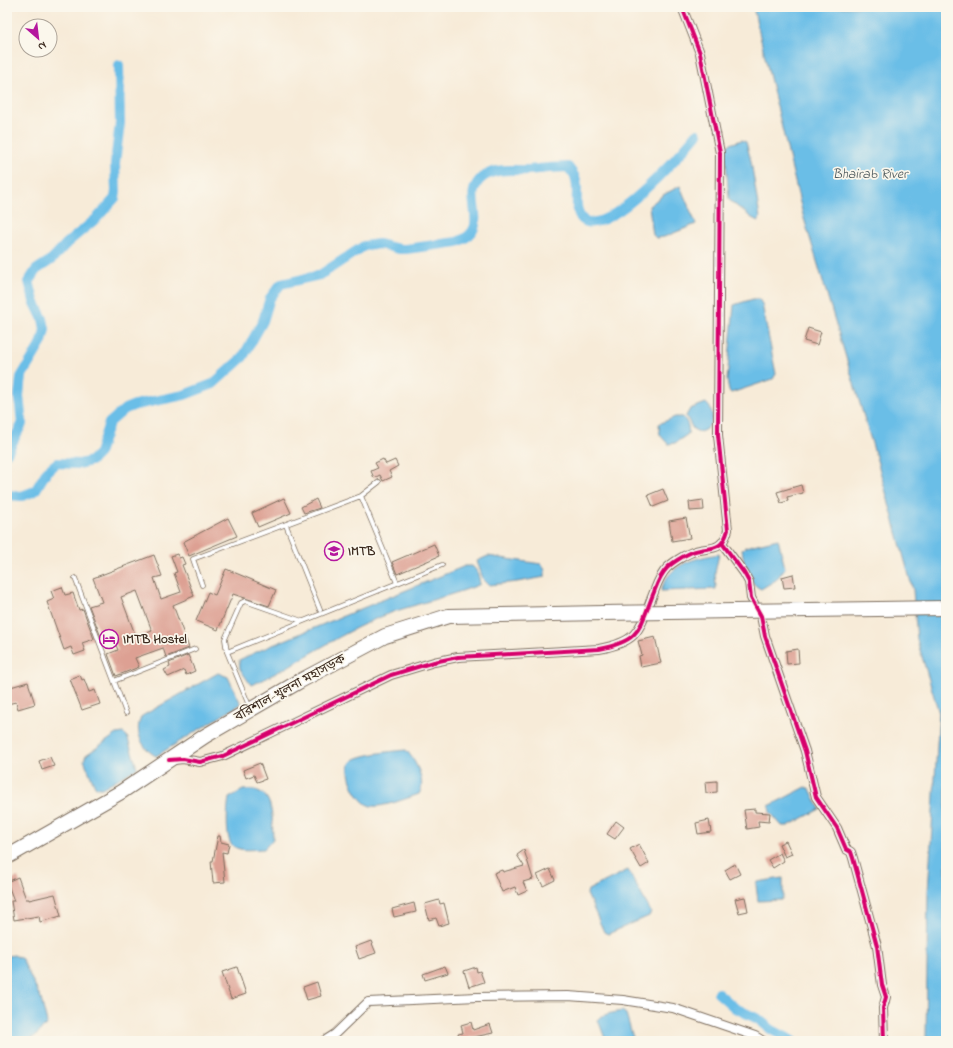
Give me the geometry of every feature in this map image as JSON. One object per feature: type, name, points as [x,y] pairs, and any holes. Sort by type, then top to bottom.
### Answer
[{"type":"highway","name":"বরিশাল-খুলনা মহাসড়ক","points":[[7,857],[121,792],[205,736],[300,681],[385,636],[448,616],[727,609],[946,608]]},
{"type":"street","points":[[169,760],[183,759],[200,762],[223,756],[391,675],[434,662],[458,657],[599,649],[618,645],[633,638],[641,624],[658,581],[667,568],[690,553],[715,548],[722,543],[728,530],[718,435],[720,153],[700,53],[682,7]]},
{"type":"street","points":[[722,543],[749,582],[750,598],[762,616],[765,636],[805,751],[816,797],[836,828],[846,849],[851,852],[853,858],[877,946],[882,985],[886,997],[883,1008],[884,1041]]},
{"type":"street","points":[[324,1041],[335,1034],[368,1002],[477,997],[568,996],[624,1000],[673,1008],[755,1036],[763,1041]]},
{"type":"lane","points":[[202,585],[192,559],[361,496],[379,482]]},
{"type":"lane","points":[[361,496],[397,583]]},
{"type":"lane","points":[[286,525],[320,610]]},
{"type":"lane","points":[[227,652],[442,565]]},
{"type":"lane","points":[[75,578],[126,713]]},
{"type":"lane","points":[[248,704],[227,652],[225,639],[241,603],[245,601],[303,621]]},
{"type":"lane","points":[[114,681],[195,649]]},
{"type":"water","name":"Bhairab River","points":[[753,7],[946,7],[946,1041],[926,1041],[928,892],[939,713],[917,640],[913,590],[877,460],[803,215]]},
{"type":"water","points":[[742,140],[746,142],[751,161],[760,218],[758,221],[729,200],[725,148],[730,144]]},
{"type":"water","points":[[680,186],[696,224],[664,237],[656,238],[653,235],[649,206],[663,195]]},
{"type":"water","points":[[753,299],[759,299],[762,304],[776,374],[773,379],[731,393],[729,391],[727,380],[734,305]]},
{"type":"water","points":[[706,403],[712,411],[712,420],[708,428],[699,432],[693,429],[686,416],[690,409]]},
{"type":"water","points":[[675,417],[683,417],[685,419],[688,425],[688,434],[675,443],[668,444],[660,435],[659,424]]},
{"type":"water","points":[[778,539],[785,568],[776,580],[761,589],[752,582],[749,577],[745,567],[742,550],[745,547]]},
{"type":"water","points":[[719,554],[715,573],[716,589],[661,591],[670,574],[676,568],[692,560]]},
{"type":"water","points":[[488,556],[541,564],[545,570],[545,577],[489,585],[483,579],[477,561]]},
{"type":"water","points":[[465,566],[472,566],[476,570],[480,584],[466,590],[374,619],[269,677],[251,685],[240,669],[239,660],[263,649]]},
{"type":"water","points":[[218,673],[228,677],[241,704],[156,756],[151,753],[140,739],[138,727],[142,716]]},
{"type":"water","points":[[123,733],[127,736],[137,768],[102,788],[98,788],[95,786],[84,760],[86,755],[117,734]]},
{"type":"water","points":[[406,750],[413,759],[421,777],[422,783],[419,794],[382,806],[371,806],[366,804],[353,786],[350,779],[349,765],[352,761],[362,756]]},
{"type":"water","points":[[806,787],[810,789],[820,809],[788,826],[782,826],[770,812],[769,806]]},
{"type":"water","points":[[243,790],[258,791],[263,794],[270,805],[272,812],[273,839],[264,849],[240,849],[236,848],[230,843],[227,824],[229,798]]},
{"type":"water","points":[[628,870],[651,912],[649,916],[608,934],[604,932],[587,894],[588,890]]},
{"type":"water","points":[[783,878],[783,897],[781,900],[758,901],[757,882]]},
{"type":"water","points":[[14,955],[22,959],[41,999],[47,1023],[34,1037],[30,1039],[21,1041],[7,1041],[7,956]]},
{"type":"water","points":[[622,1011],[626,1014],[634,1041],[606,1041],[598,1020],[606,1015]]},
{"type":"building","points":[[808,328],[821,332],[817,345],[804,341]]},
{"type":"building","points":[[383,459],[386,464],[395,460],[398,466],[389,471],[392,477],[383,481],[380,475],[374,478],[371,471],[378,468],[375,463]]},
{"type":"building","points":[[801,485],[803,493],[787,497],[788,501],[781,503],[777,492]]},
{"type":"building","points":[[663,489],[668,501],[653,507],[648,495]]},
{"type":"building","points":[[284,498],[291,513],[258,527],[252,513]]},
{"type":"building","points":[[316,499],[320,508],[304,513],[301,507]]},
{"type":"building","points":[[703,500],[704,510],[690,511],[689,502]]},
{"type":"building","points":[[228,518],[237,536],[189,556],[183,542]]},
{"type":"building","points":[[686,518],[690,538],[672,541],[669,521]]},
{"type":"building","points":[[434,544],[439,556],[397,574],[392,562]]},
{"type":"building","points":[[177,554],[179,558],[182,557],[185,564],[182,565],[194,596],[173,605],[189,648],[166,657],[163,648],[135,658],[139,667],[116,676],[108,654],[118,650],[111,633],[101,637],[89,606],[102,602],[93,578],[154,555],[162,576],[154,578],[161,599],[181,592],[174,573],[177,572],[171,556]],"holes":[[[137,591],[152,631],[136,637],[121,597]]]},
{"type":"building","points":[[226,569],[276,590],[269,606],[233,594],[218,630],[196,621],[208,592],[215,595]]},
{"type":"building","points":[[793,574],[795,587],[784,588],[782,577]]},
{"type":"building","points":[[62,587],[65,595],[73,593],[79,610],[83,609],[94,639],[82,643],[85,651],[74,655],[71,647],[64,650],[47,602],[54,599],[51,591]]},
{"type":"building","points":[[655,637],[661,663],[641,667],[639,656],[642,655],[638,641]]},
{"type":"building","points":[[798,649],[799,663],[787,664],[786,651]]},
{"type":"building","points":[[188,655],[195,671],[186,675],[184,670],[168,677],[164,670],[170,667],[169,663]]},
{"type":"building","points":[[80,675],[82,680],[84,679],[89,692],[95,690],[100,704],[82,710],[70,679]]},
{"type":"building","points":[[28,682],[35,704],[18,709],[16,702],[7,704],[7,688]]},
{"type":"building","points":[[50,757],[54,766],[42,770],[39,761]]},
{"type":"building","points":[[260,763],[266,779],[257,782],[254,775],[246,778],[243,770]]},
{"type":"building","points":[[717,781],[717,792],[706,793],[705,782]]},
{"type":"building","points":[[755,809],[755,812],[770,813],[769,822],[758,821],[759,827],[747,829],[744,810]]},
{"type":"building","points":[[709,820],[711,832],[698,834],[696,823]]},
{"type":"building","points":[[616,821],[624,827],[615,839],[607,834]]},
{"type":"building","points":[[218,836],[220,836],[221,842],[229,844],[227,853],[222,852],[225,882],[213,883],[211,861],[213,861]]},
{"type":"building","points":[[786,841],[792,854],[785,857],[779,844]]},
{"type":"building","points":[[639,844],[649,863],[641,868],[630,849]]},
{"type":"building","points":[[524,850],[533,879],[523,882],[527,891],[518,895],[515,887],[502,892],[494,873],[524,866],[517,855]]},
{"type":"building","points":[[780,853],[784,861],[773,868],[768,860]]},
{"type":"building","points":[[735,864],[740,874],[730,879],[725,870]]},
{"type":"building","points":[[550,869],[555,880],[543,886],[537,875]]},
{"type":"building","points":[[18,877],[26,899],[29,900],[55,894],[61,916],[40,922],[39,916],[14,920],[11,901],[14,901],[7,882]]},
{"type":"building","points":[[745,897],[748,911],[739,913],[735,899]]},
{"type":"building","points":[[439,900],[440,904],[444,903],[449,923],[439,926],[436,918],[429,920],[425,904]]},
{"type":"building","points":[[414,903],[416,912],[394,917],[392,909]]},
{"type":"building","points":[[371,941],[376,953],[359,959],[355,947]]},
{"type":"building","points":[[445,966],[448,973],[425,980],[423,974]]},
{"type":"building","points":[[237,967],[246,994],[231,999],[222,972]]},
{"type":"building","points":[[476,967],[477,972],[480,971],[484,982],[469,987],[464,971]]},
{"type":"building","points":[[317,982],[321,996],[307,1000],[303,987]]},
{"type":"building","points":[[471,1022],[473,1030],[490,1024],[493,1033],[460,1040],[458,1034],[463,1033],[461,1025]]},
{"type":"waterway","points":[[7,453],[22,424],[19,396],[21,377],[42,342],[45,329],[43,319],[34,301],[29,281],[36,270],[51,260],[67,243],[97,218],[115,198],[115,163],[120,123],[119,65]]},
{"type":"waterway","points":[[7,495],[22,496],[35,491],[47,471],[57,463],[79,464],[91,461],[99,453],[109,423],[125,409],[135,405],[184,395],[213,384],[243,357],[263,321],[270,298],[281,284],[320,275],[364,246],[379,244],[399,249],[406,249],[457,242],[468,236],[474,229],[476,221],[473,194],[476,185],[488,174],[505,170],[568,167],[574,175],[577,184],[577,205],[579,215],[582,219],[593,222],[608,217],[625,206],[643,191],[661,174],[697,134]]},
{"type":"waterway","points":[[718,993],[735,1008],[758,1019],[772,1030],[793,1041]]},
{"type":"cycle path","points":[[169,760],[183,759],[200,762],[223,756],[391,675],[434,662],[458,657],[599,649],[613,646],[623,642],[637,631],[659,580],[667,568],[690,553],[713,548],[722,543],[728,530],[718,435],[720,153],[700,53],[682,7]]},
{"type":"cycle path","points":[[722,543],[749,582],[751,598],[761,616],[765,636],[805,751],[816,797],[837,828],[846,849],[851,852],[853,858],[877,946],[882,985],[886,997],[883,1008],[884,1041]]},
{"type":"place","name":"IMTB","points":[[334,551]]},
{"type":"place","name":"IMTB Hostel","points":[[109,639]]}]
